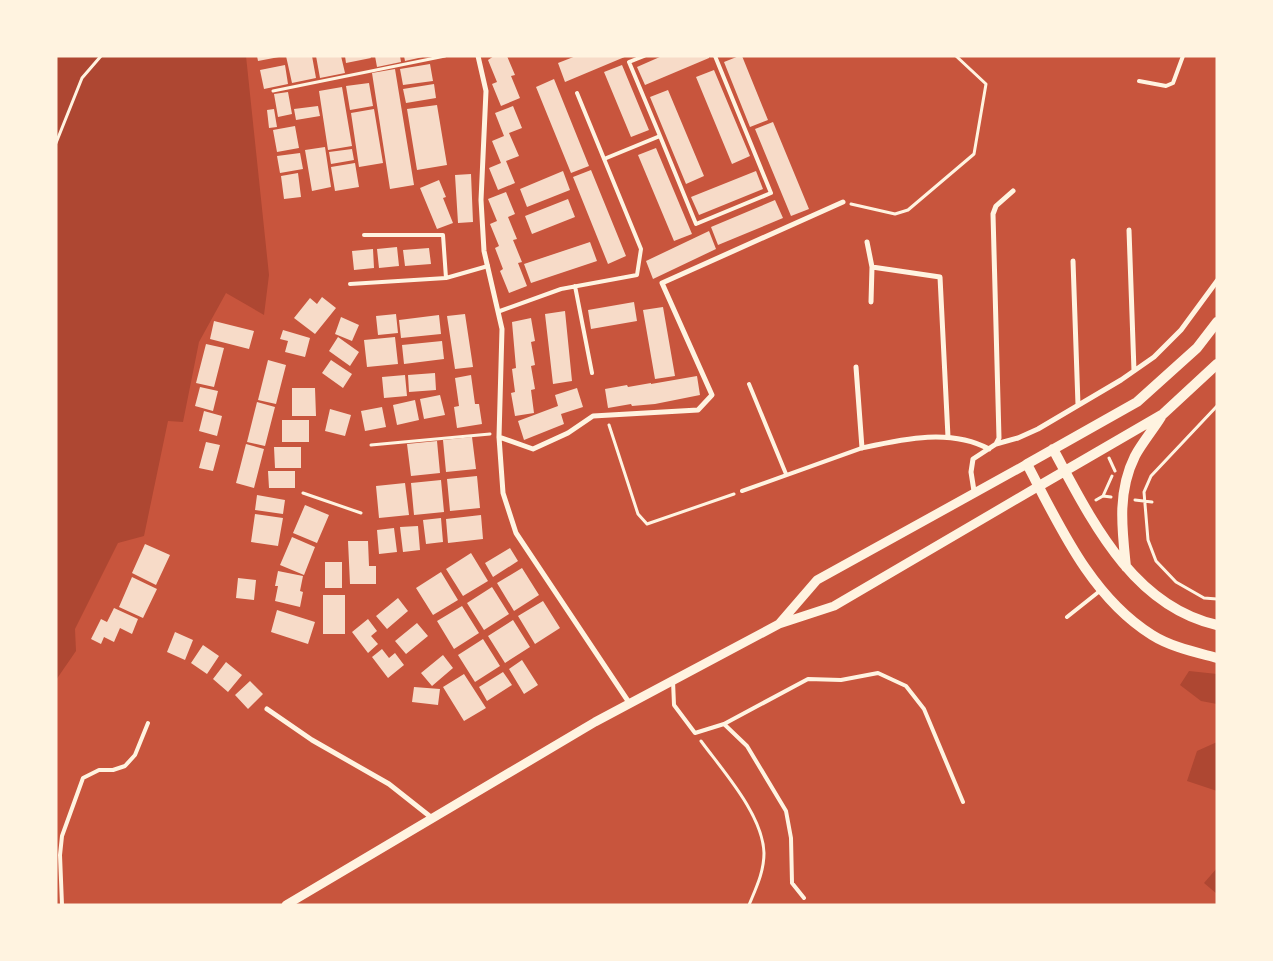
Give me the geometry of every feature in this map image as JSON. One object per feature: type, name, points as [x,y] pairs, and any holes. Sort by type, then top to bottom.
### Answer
[{"type":"main road","points":[[1217,322],[1196,348],[1137,402],[1027,464],[1066,536],[1101,590],[1122,612],[1153,636],[1186,649],[1217,658]]},
{"type":"main road","points":[[1039,486],[1163,414],[1217,364]]},
{"type":"main road","points":[[1126,568],[1121,526],[1122,499],[1126,478],[1136,455],[1163,414]]},
{"type":"main road","points":[[1053,449],[1102,536],[1126,568],[1157,596],[1197,620],[1217,625]]},
{"type":"street","points":[[478,56],[486,91],[481,200],[484,251],[500,311],[502,329],[499,435],[503,493],[516,533],[630,704]]},
{"type":"street","points":[[996,444],[999,438],[993,214],[996,206],[1013,191]]},
{"type":"street","points":[[499,435],[533,449],[568,433],[593,416],[698,410],[712,395],[662,283],[843,202]]},
{"type":"street","points":[[1129,230],[1134,371]]},
{"type":"street","points":[[867,242],[872,267],[871,302]]},
{"type":"street","points":[[1073,261],[1078,405]]},
{"type":"street","points":[[872,267],[940,277],[948,437]]},
{"type":"street","points":[[974,491],[972,463],[996,444],[1018,438],[1078,405],[1154,357],[1181,330],[1217,281]]},
{"type":"street","points":[[856,367],[862,448],[901,440],[948,437],[978,443],[989,449]]},
{"type":"street","points":[[779,624],[817,580],[974,491],[1027,464]]},
{"type":"street","points":[[286,905],[630,704],[779,624],[834,606],[1039,486]]},
{"type":"street","points":[[266,709],[327,749],[388,784],[432,818]]},
{"type":"lane","points":[[644,56],[630,62],[696,224],[771,193],[715,56]]},
{"type":"lane","points":[[1139,81],[1166,86],[1173,83],[1183,56]]},
{"type":"lane","points":[[500,311],[561,289],[637,275],[640,249],[576,93]]},
{"type":"lane","points":[[604,159],[660,136]]},
{"type":"lane","points":[[364,235],[443,235],[446,278]]},
{"type":"lane","points":[[350,284],[446,278],[488,266]]},
{"type":"lane","points":[[575,286],[592,373]]},
{"type":"lane","points":[[749,384],[786,474]]},
{"type":"lane","points":[[742,491],[862,448]]},
{"type":"lane","points":[[1067,617],[1101,590]]},
{"type":"lane","points":[[673,681],[674,705],[695,732],[724,724],[808,679],[842,680],[878,673],[906,686],[924,709],[963,802]]},
{"type":"lane","points":[[62,905],[60,855],[62,836],[83,778],[99,770],[113,770],[125,766],[135,755],[148,723]]},
{"type":"lane","points":[[724,724],[747,746],[786,811],[792,838],[792,883],[804,898]]},
{"type":"path","points":[[56,143],[82,78],[101,56]]},
{"type":"path","points":[[274,91],[445,56]]},
{"type":"path","points":[[843,202],[895,214],[908,210],[974,154],[986,84],[956,56]]},
{"type":"path","points":[[1217,406],[1151,476],[1144,492],[1148,540],[1156,561],[1176,582],[1204,598],[1217,599]]},
{"type":"path","points":[[605,415],[638,514],[647,524],[742,491]]},
{"type":"path","points":[[371,445],[499,435]]},
{"type":"path","points":[[303,494],[361,513]]},
{"type":"path","points":[[1139,501],[1152,502]]},
{"type":"path","points":[[695,732],[757,822],[764,853],[762,874],[750,905]]},
{"type":"shaded area","points":[[56,56],[246,56],[269,275],[264,315],[226,293],[199,342],[183,422],[168,421],[144,536],[118,543],[75,629],[76,651],[56,680]]},
{"type":"shaded area","points":[[1189,671],[1217,674],[1217,704],[1201,701],[1180,685]]},
{"type":"shaded area","points":[[1217,742],[1217,791],[1187,781],[1197,751]]},
{"type":"shaded area","points":[[1217,868],[1217,894],[1204,883]]},
{"type":"building","points":[[257,56],[279,56],[279,57],[258,61]]},
{"type":"building","points":[[286,56],[312,56],[316,78],[292,83]]},
{"type":"building","points":[[316,56],[341,56],[345,73],[320,78]]},
{"type":"building","points":[[345,56],[370,56],[371,58],[346,63]]},
{"type":"building","points":[[375,56],[400,56],[401,62],[377,67]]},
{"type":"building","points":[[404,56],[423,56],[423,57],[405,61]]},
{"type":"building","points":[[494,56],[507,56],[515,75],[511,76],[520,98],[501,106],[492,84],[497,82],[488,60]]},
{"type":"building","points":[[576,56],[627,56],[565,82],[558,63]]},
{"type":"building","points":[[662,56],[709,56],[709,58],[645,85],[637,67]]},
{"type":"building","points":[[742,56],[768,120],[750,127],[724,62]]},
{"type":"building","points":[[430,64],[433,81],[403,85],[400,69]]},
{"type":"building","points":[[285,65],[288,84],[264,89],[260,70]]},
{"type":"building","points":[[622,65],[649,130],[631,137],[604,72]]},
{"type":"building","points":[[395,69],[414,185],[390,189],[372,73]]},
{"type":"building","points":[[714,70],[750,156],[732,164],[696,77]]},
{"type":"building","points":[[554,79],[589,166],[571,173],[536,87]]},
{"type":"building","points":[[369,83],[373,106],[350,110],[346,86]]},
{"type":"building","points":[[434,84],[436,98],[406,103],[403,89]]},
{"type":"building","points":[[342,87],[352,146],[328,150],[319,91]]},
{"type":"building","points":[[668,90],[704,176],[686,184],[650,97]]},
{"type":"building","points":[[288,92],[292,114],[278,117],[274,94]]},
{"type":"building","points":[[437,105],[447,165],[417,170],[407,109]]},
{"type":"building","points":[[318,106],[320,116],[296,120],[294,109]]},
{"type":"building","points":[[513,106],[522,128],[509,133],[519,156],[506,161],[515,183],[498,190],[489,168],[501,163],[492,141],[504,136],[495,113]]},
{"type":"building","points":[[274,109],[277,127],[269,128],[267,110]]},
{"type":"building","points":[[374,109],[383,163],[359,167],[351,113]]},
{"type":"building","points":[[773,122],[809,209],[791,216],[755,129]]},
{"type":"building","points":[[295,126],[299,148],[277,152],[273,130]]},
{"type":"building","points":[[325,147],[331,187],[312,191],[305,150]]},
{"type":"building","points":[[656,148],[692,234],[674,241],[638,155]]},
{"type":"building","points":[[352,149],[354,160],[331,164],[329,152]]},
{"type":"building","points":[[300,153],[303,169],[280,173],[277,156]]},
{"type":"building","points":[[355,163],[359,187],[335,191],[331,167]]},
{"type":"building","points":[[591,170],[626,256],[608,264],[573,177]]},
{"type":"building","points":[[563,171],[570,190],[527,207],[520,189]]},
{"type":"building","points":[[756,171],[763,189],[699,215],[691,197]]},
{"type":"building","points":[[298,173],[301,197],[284,199],[281,176]]},
{"type":"building","points":[[471,174],[473,222],[458,223],[455,175]]},
{"type":"building","points":[[439,180],[446,197],[443,198],[453,223],[437,229],[420,188]]},
{"type":"building","points":[[506,192],[515,214],[508,217],[517,239],[513,240],[522,262],[518,263],[527,286],[509,293],[500,271],[503,269],[495,248],[499,246],[490,224],[497,221],[488,199]]},
{"type":"building","points":[[568,199],[575,217],[532,234],[525,216]]},
{"type":"building","points":[[775,200],[783,218],[718,245],[711,227]]},
{"type":"building","points":[[709,231],[716,249],[653,279],[646,261]]},
{"type":"building","points":[[590,242],[597,261],[531,283],[524,264]]},
{"type":"building","points":[[397,247],[399,266],[379,268],[377,249]]},
{"type":"building","points":[[429,248],[431,264],[405,266],[403,250]]},
{"type":"building","points":[[373,249],[374,268],[354,270],[352,251]]},
{"type":"building","points":[[322,297],[336,308],[315,334],[294,318],[310,298],[317,304]]},
{"type":"building","points":[[634,302],[637,321],[591,329],[588,310]]},
{"type":"building","points":[[663,307],[675,376],[655,379],[643,310]]},
{"type":"building","points":[[565,311],[572,381],[553,384],[545,314]]},
{"type":"building","points":[[396,314],[398,333],[378,335],[376,316]]},
{"type":"building","points":[[465,314],[473,367],[455,369],[447,316]]},
{"type":"building","points":[[439,315],[441,334],[401,338],[399,320]]},
{"type":"building","points":[[341,317],[359,325],[352,341],[335,334]]},
{"type":"building","points":[[531,318],[535,341],[531,342],[535,365],[531,366],[535,389],[531,390],[534,413],[515,416],[511,393],[515,392],[512,369],[516,368],[512,322]]},
{"type":"building","points":[[214,321],[254,331],[249,349],[210,339]]},
{"type":"building","points":[[283,330],[310,338],[305,357],[285,352],[288,341],[280,339]]},
{"type":"building","points":[[338,337],[359,352],[350,366],[329,351]]},
{"type":"building","points":[[395,337],[398,364],[367,367],[364,340]]},
{"type":"building","points":[[442,341],[444,359],[404,364],[402,345]]},
{"type":"building","points":[[206,344],[224,348],[214,387],[196,383]]},
{"type":"building","points":[[268,360],[286,365],[276,404],[258,400]]},
{"type":"building","points":[[331,360],[352,374],[343,388],[322,373]]},
{"type":"building","points":[[435,373],[436,390],[409,392],[408,375]]},
{"type":"building","points":[[405,375],[407,396],[384,398],[382,377]]},
{"type":"building","points":[[471,375],[475,404],[479,404],[482,424],[457,428],[454,407],[459,406],[455,378]]},
{"type":"building","points":[[697,376],[700,395],[655,404],[632,406],[631,404],[608,408],[605,389]]},
{"type":"building","points":[[200,387],[218,391],[213,411],[195,406]]},
{"type":"building","points":[[292,388],[315,388],[316,416],[292,416]]},
{"type":"building","points":[[577,388],[583,407],[561,414],[564,424],[524,440],[518,421],[558,406],[555,395]]},
{"type":"building","points":[[440,395],[445,415],[424,419],[420,399]]},
{"type":"building","points":[[415,400],[419,420],[397,425],[393,405]]},
{"type":"building","points":[[257,402],[275,407],[265,446],[247,442]]},
{"type":"building","points":[[382,407],[386,427],[365,431],[361,411]]},
{"type":"building","points":[[330,409],[351,415],[345,436],[325,431]]},
{"type":"building","points":[[204,411],[222,416],[217,436],[199,431]]},
{"type":"building","points":[[282,420],[309,420],[309,442],[282,442]]},
{"type":"building","points":[[472,437],[476,469],[446,472],[443,440]]},
{"type":"building","points":[[437,441],[440,473],[411,476],[407,444]]},
{"type":"building","points":[[206,442],[220,445],[213,471],[199,468]]},
{"type":"building","points":[[246,444],[264,449],[254,488],[236,483]]},
{"type":"building","points":[[274,447],[301,447],[301,468],[275,468]]},
{"type":"building","points":[[268,471],[295,471],[295,488],[269,488]]},
{"type":"building","points":[[477,476],[480,508],[450,511],[447,479]]},
{"type":"building","points":[[441,480],[444,512],[414,515],[411,483]]},
{"type":"building","points":[[405,483],[409,515],[379,518],[376,486]]},
{"type":"building","points":[[257,495],[285,500],[283,514],[255,510]]},
{"type":"building","points":[[305,505],[329,515],[317,543],[293,533]]},
{"type":"building","points":[[255,514],[283,518],[278,546],[251,542]]},
{"type":"building","points":[[481,515],[483,539],[448,543],[446,519]]},
{"type":"building","points":[[441,518],[443,542],[426,544],[423,520]]},
{"type":"building","points":[[418,526],[420,550],[403,552],[400,527]]},
{"type":"building","points":[[394,528],[397,552],[379,554],[377,530]]},
{"type":"building","points":[[292,537],[315,547],[304,575],[280,565]]},
{"type":"building","points":[[348,541],[368,541],[369,566],[376,566],[376,584],[350,584]]},
{"type":"building","points":[[145,544],[170,555],[156,585],[132,573]]},
{"type":"building","points":[[510,548],[518,561],[493,577],[485,563]]},
{"type":"building","points":[[471,553],[488,581],[463,596],[446,569]]},
{"type":"building","points":[[325,562],[342,562],[342,588],[325,588]]},
{"type":"building","points":[[522,568],[539,595],[514,611],[497,583]]},
{"type":"building","points":[[278,571],[303,576],[300,591],[303,592],[300,607],[275,601]]},
{"type":"building","points":[[441,572],[458,600],[433,615],[416,588]]},
{"type":"building","points":[[132,577],[157,589],[143,618],[119,607]]},
{"type":"building","points":[[238,578],[256,580],[254,600],[236,598]]},
{"type":"building","points":[[492,587],[509,614],[484,630],[467,603]]},
{"type":"building","points":[[323,595],[345,595],[345,634],[323,634]]},
{"type":"building","points":[[398,598],[408,611],[387,629],[376,616]]},
{"type":"building","points":[[543,601],[560,628],[535,644],[518,616]]},
{"type":"building","points":[[462,606],[479,633],[454,649],[437,621]]},
{"type":"building","points":[[114,608],[138,619],[132,634],[120,628],[114,642],[104,637],[101,644],[91,639],[101,619],[107,622]]},
{"type":"building","points":[[277,610],[315,622],[308,644],[271,632]]},
{"type":"building","points":[[368,619],[377,631],[371,636],[378,644],[368,653],[352,632]]},
{"type":"building","points":[[513,620],[530,647],[505,663],[488,636]]},
{"type":"building","points":[[417,623],[428,636],[406,654],[395,641]]},
{"type":"building","points":[[175,632],[193,640],[185,660],[167,652]]},
{"type":"building","points":[[483,639],[500,666],[475,682],[458,655]]},
{"type":"building","points":[[203,645],[219,656],[207,674],[191,663]]},
{"type":"building","points":[[382,649],[389,658],[395,653],[404,665],[388,678],[372,657]]},
{"type":"building","points":[[443,655],[453,668],[432,686],[421,673]]},
{"type":"building","points":[[522,660],[538,685],[524,694],[509,669]]},
{"type":"building","points":[[226,662],[242,675],[228,692],[213,679]]},
{"type":"building","points":[[503,672],[512,685],[487,701],[479,687]]},
{"type":"building","points":[[464,674],[486,708],[464,721],[443,687]]},
{"type":"building","points":[[250,681],[263,694],[248,709],[235,695]]},
{"type":"building","points":[[414,687],[440,689],[438,705],[412,702]]}]
